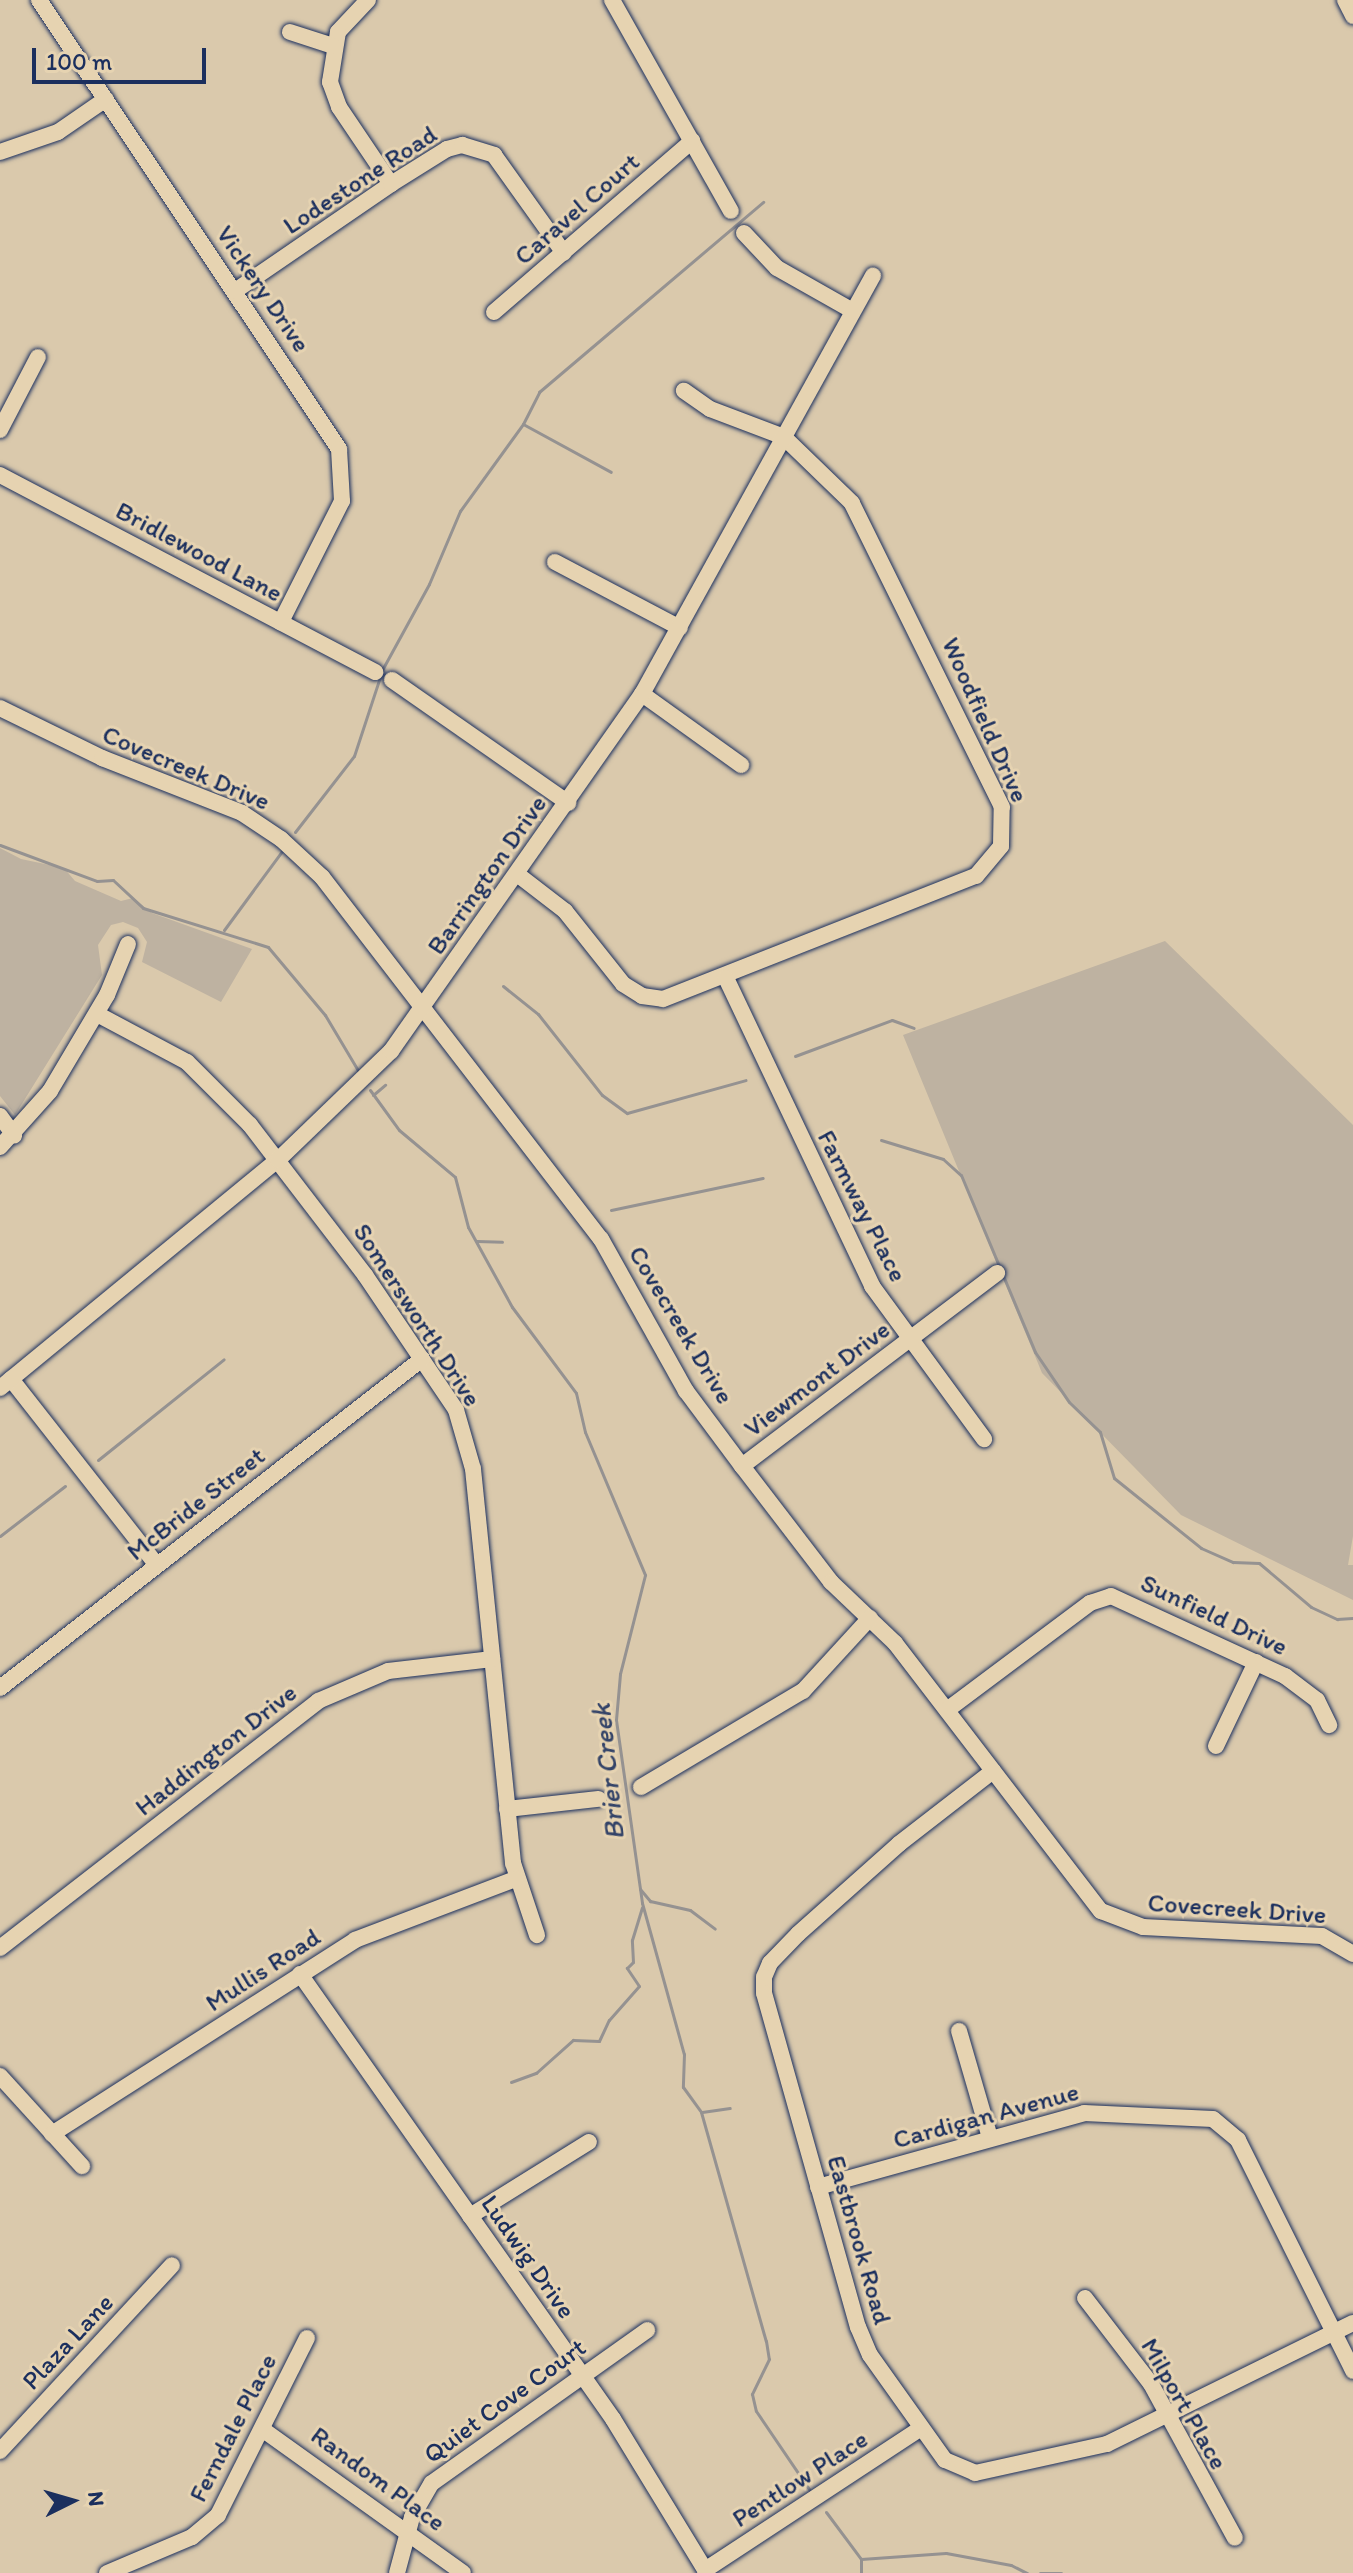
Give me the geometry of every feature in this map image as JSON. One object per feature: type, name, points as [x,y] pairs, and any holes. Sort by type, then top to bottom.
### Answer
[{"type":"street","name":"Vickery Drive","points":[[39,0],[332,434],[343,465],[344,493],[337,518],[281,622]]},
{"type":"street","points":[[368,0],[348,18],[333,46],[330,82],[339,107],[391,184]]},
{"type":"street","points":[[612,0],[731,211]]},
{"type":"street","points":[[1345,0],[1353,16]]},
{"type":"street","points":[[290,32],[333,46]]},
{"type":"street","points":[[0,152],[58,132],[106,99]]},
{"type":"street","name":"Caravel Court","points":[[494,312],[692,141]]},
{"type":"street","name":"Lodestone Road","points":[[235,291],[447,149],[484,149],[501,164],[564,253]]},
{"type":"street","points":[[744,233],[777,268],[853,311]]},
{"type":"street","name":"Barrington Drive","points":[[6,1383],[278,1160],[365,1081],[423,1008],[642,694],[873,275]]},
{"type":"street","points":[[0,430],[38,357]]},
{"type":"street","name":"Woodfield Drive","points":[[517,874],[565,911],[635,993],[675,997],[976,876],[997,853],[1005,823],[1002,807],[867,527],[839,485],[784,437],[710,409],[684,391]]},
{"type":"street","name":"Bridlewood Lane","points":[[0,475],[376,672]]},
{"type":"street","points":[[555,562],[680,628]]},
{"type":"street","points":[[392,680],[568,803]]},
{"type":"street","points":[[642,694],[741,765]]},
{"type":"street","name":"Covecreek Drive","points":[[0,708],[70,744],[268,829],[322,877],[601,1239],[686,1391],[742,1466],[831,1582],[870,1618],[947,1710],[1091,1901],[1114,1919],[1143,1927],[1322,1936],[1353,1954]]},
{"type":"street","points":[[0,1147],[14,1135],[50,1091],[97,1014],[128,944]]},
{"type":"street","name":"Farmway Place","points":[[726,978],[856,1256],[909,1338],[984,1439]]},
{"type":"street","name":"Somersworth Drive","points":[[97,1014],[203,1073],[278,1160],[456,1410],[471,1457],[516,1879],[537,1935]]},
{"type":"street","points":[[0,1116],[14,1135]]},
{"type":"street","name":"Viewmont Drive","points":[[742,1466],[997,1273]]},
{"type":"street","name":"McBride Street","points":[[0,1688],[422,1359]]},
{"type":"street","points":[[6,1383],[157,1565]]},
{"type":"street","name":"Sunfield Drive","points":[[947,1710],[1090,1603],[1111,1596],[1256,1662],[1307,1690],[1329,1725]]},
{"type":"street","points":[[641,1787],[803,1691],[870,1618]]},
{"type":"street","name":"Haddington Drive","points":[[0,1948],[318,1701],[388,1671],[492,1659]]},
{"type":"street","points":[[1216,1746],[1256,1662]]},
{"type":"street","name":"Eastbrook Road","points":[[993,1771],[899,1844],[767,1967],[764,1993],[865,2346],[921,2428],[953,2467],[975,2473],[1107,2444],[1353,2323]]},
{"type":"street","points":[[507,1809],[598,1799]]},
{"type":"street","name":"Mullis Road","points":[[52,2134],[372,1931],[516,1879]]},
{"type":"street","name":"Ludwig Drive","points":[[300,1974],[582,2375],[706,2571]]},
{"type":"street","points":[[959,2031],[990,2138]]},
{"type":"street","points":[[0,2076],[82,2166]]},
{"type":"street","name":"Cardigan Avenue","points":[[818,2187],[1084,2113],[1206,2118],[1225,2125],[1238,2140],[1353,2371]]},
{"type":"street","points":[[470,2216],[589,2142]]},
{"type":"street","name":"Plaza Lane","points":[[0,2451],[172,2265]]},
{"type":"street","name":"Milport Place","points":[[1085,2298],[1139,2366],[1235,2538]]},
{"type":"street","name":"Quiet Cove Court","points":[[397,2573],[419,2499],[447,2469],[647,2330]]},
{"type":"street","name":"Ferndale Place","points":[[107,2573],[207,2527],[224,2507],[307,2338]]},
{"type":"street","name":"Pentlow Place","points":[[706,2571],[921,2428]]},
{"type":"street","name":"Random Place","points":[[262,2429],[408,2530],[463,2573]]},
{"type":"shaded area","points":[[0,848],[21,859],[64,868],[75,881],[121,901],[133,898],[152,913],[252,949],[221,1002],[142,962],[147,942],[138,928],[123,922],[111,925],[98,945],[102,975],[15,1115],[0,1096]]},
{"type":"shaded area","points":[[1165,941],[1353,1125],[1353,1536],[1348,1565],[1353,1565],[1353,1600],[1181,1515],[1042,1373],[903,1035]]},
{"type":"waterway","points":[[382,670],[429,584],[460,511],[523,424],[539,392],[763,202]]},
{"type":"waterway","points":[[523,424],[611,472]]},
{"type":"waterway","points":[[295,832],[354,756],[380,677]]},
{"type":"waterway","name":"Brier Creek","points":[[0,845],[97,881],[113,880],[143,908],[268,947],[325,1015],[359,1072]]},
{"type":"waterway","points":[[224,930],[282,851]]},
{"type":"waterway","points":[[503,986],[538,1014],[602,1095],[627,1113],[746,1080]]},
{"type":"waterway","points":[[795,1056],[892,1020],[914,1028]]},
{"type":"waterway","points":[[373,1095],[385,1085]]},
{"type":"waterway","name":"Brier Creek","points":[[370,1090],[399,1130],[455,1177],[468,1227],[512,1307],[576,1393],[585,1432],[645,1575],[620,1674],[616,1720],[642,1903],[684,2054],[683,2087],[701,2112],[766,2341],[769,2359],[752,2394],[756,2411],[811,2492]]},
{"type":"waterway","points":[[881,1140],[943,1159],[961,1175],[1035,1352],[1069,1402],[1100,1432],[1114,1478],[1201,1548],[1233,1562],[1259,1563],[1311,1607],[1337,1619],[1353,1618]]},
{"type":"waterway","points":[[611,1210],[763,1178]]},
{"type":"waterway","points":[[477,1241],[502,1242]]},
{"type":"waterway","points":[[98,1460],[224,1359]]},
{"type":"waterway","points":[[0,1536],[65,1486]]},
{"type":"waterway","points":[[640,1889],[650,1901],[690,1910],[715,1929]]},
{"type":"waterway","points":[[511,2082],[536,2073],[573,2040],[599,2041],[609,2020],[639,1986],[627,1968],[633,1962],[632,1940],[642,1907]]},
{"type":"waterway","points":[[702,2112],[730,2108]]},
{"type":"waterway","name":"Brier Creek","points":[[826,2512],[861,2559],[861,2573]]},
{"type":"waterway","points":[[861,2559],[946,2553],[1011,2565],[1027,2573]]},
{"type":"waterway","points":[[1040,2573],[1061,2573]]}]
